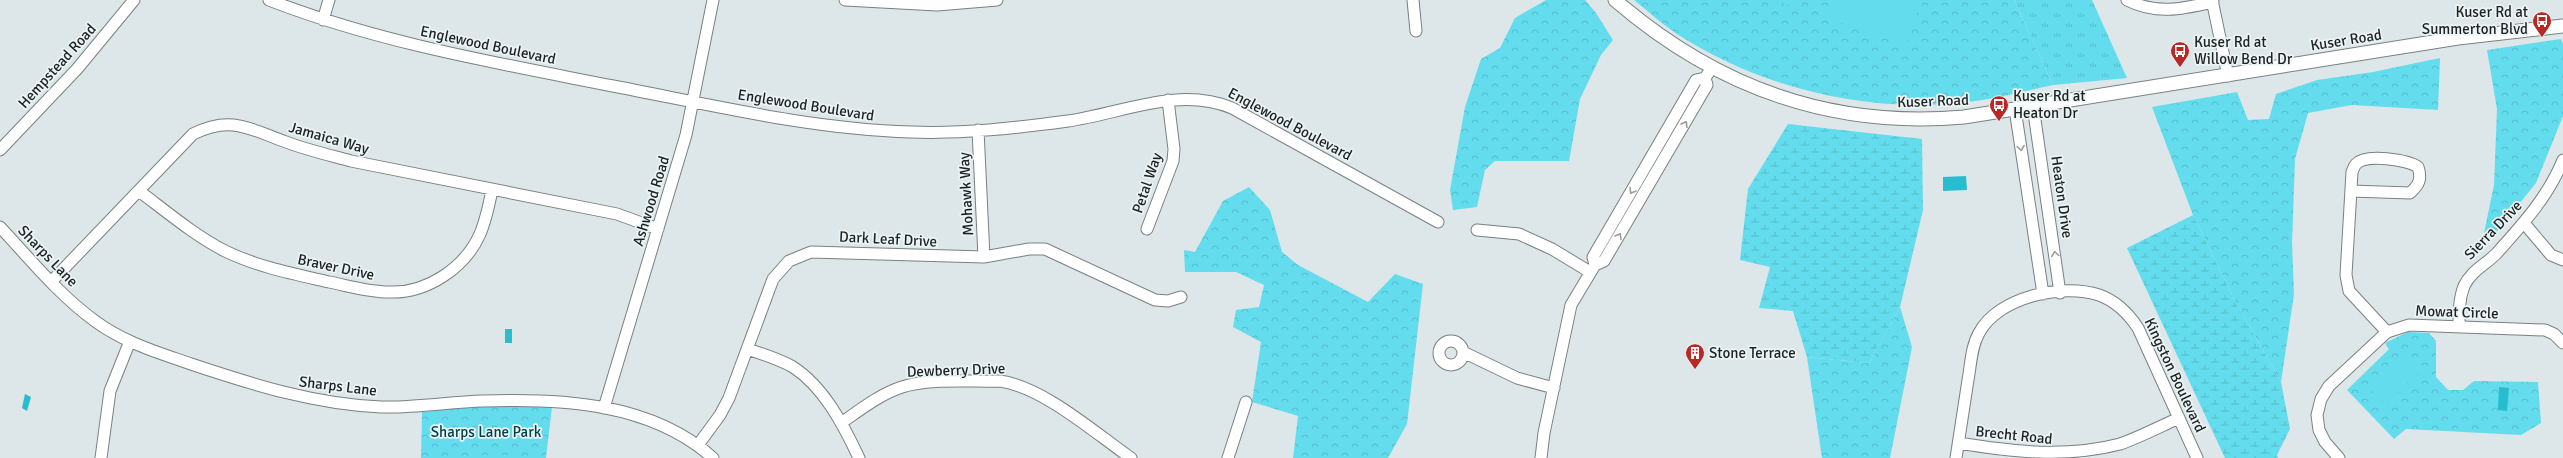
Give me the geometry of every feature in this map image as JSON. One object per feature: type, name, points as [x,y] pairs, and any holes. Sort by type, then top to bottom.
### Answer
[{"type":"street","name":"Hempstead Road","points":[[0,150],[77,69],[134,0]]},
{"type":"street","name":"Englewood Boulevard","points":[[269,0],[323,20],[444,52],[693,102],[842,128],[914,132],[978,130],[1071,120],[1168,100],[1201,99],[1232,108],[1438,222]]},
{"type":"street","points":[[323,20],[329,0]]},
{"type":"street","name":"Ashwood Road","points":[[604,408],[686,135],[713,0]]},
{"type":"street","points":[[845,0],[907,3],[997,0]]},
{"type":"street","points":[[1413,0],[1416,31]]},
{"type":"street","name":"Kuser Road","points":[[1615,0],[1708,73],[1796,102],[1857,115],[1888,118],[1942,119],[2228,76],[2458,38],[2563,26]]},
{"type":"street","points":[[2127,0],[2152,10],[2167,11],[2213,1],[2228,76]]},
{"type":"street","points":[[1541,458],[1571,306],[1592,268],[1593,257],[1696,80],[1708,73]]},
{"type":"street","points":[[1592,268],[1604,261],[1655,176],[1707,85],[1708,73]]},
{"type":"street","name":"Petal Way","points":[[1147,229],[1173,161],[1174,148],[1168,100]]},
{"type":"street","name":"Heaton Drive","points":[[2033,106],[2060,293]]},
{"type":"street","points":[[2015,109],[2043,294]]},
{"type":"street","name":"Jamaica Way","points":[[51,282],[193,134],[216,125],[230,124],[254,129],[321,154],[492,190],[617,214],[658,229]]},
{"type":"street","name":"Mohawk Way","points":[[978,130],[984,257]]},
{"type":"street","points":[[2351,191],[2410,193],[2418,186],[2421,177],[2418,167],[2410,161],[2367,158],[2356,164],[2352,172],[2346,275],[2349,291],[2386,332]]},
{"type":"street","name":"Sierra Drive","points":[[2459,326],[2459,305],[2464,286],[2474,270],[2494,256],[2524,223],[2555,180],[2563,160]]},
{"type":"street","points":[[1644,170],[1655,176]]},
{"type":"street","name":"Braver Drive","points":[[139,191],[202,237],[245,260],[270,268],[365,290],[391,293],[422,287],[436,280],[462,261],[480,235],[492,190]]},
{"type":"street","points":[[2524,223],[2551,255],[2563,260]]},
{"type":"street","name":"Sharps Lane","points":[[0,227],[51,282],[95,321],[130,341],[256,386],[320,401],[384,407],[519,400],[568,402],[604,408],[666,426],[698,445],[713,458]]},
{"type":"street","points":[[1477,230],[1519,234],[1592,268]]},
{"type":"street","name":"Dark Leaf Drive","points":[[698,445],[720,415],[729,398],[773,279],[780,269],[799,256],[822,251],[874,255],[984,257],[1045,249],[1155,300],[1168,301],[1181,297]]},
{"type":"street","name":"Kingston Boulevard","points":[[1956,458],[1972,352],[1979,333],[1994,314],[2005,306],[2043,294],[2087,292],[2099,295],[2122,308],[2138,328],[2197,458]]},
{"type":"street","name":"Mowat Circle","points":[[2339,458],[2325,442],[2319,430],[2317,414],[2321,400],[2329,386],[2386,332],[2409,325],[2545,330],[2554,334],[2563,343]]},
{"type":"street","points":[[101,458],[110,391],[130,341]]},
{"type":"street","points":[[747,349],[780,361],[804,375],[814,385],[841,423],[860,458]]},
{"type":"street","points":[[1463,352],[1518,378],[1554,388]]},
{"type":"street","name":"Dewberry Drive","points":[[841,423],[889,392],[903,387],[918,384],[1000,381],[1013,383],[1036,392],[1131,458]]},
{"type":"street","points":[[1228,458],[1246,402]]},
{"type":"street","name":"Brecht Road","points":[[1958,443],[2030,454],[2075,454],[2119,445],[2179,418]]},
{"type":"green space","points":[[1546,0],[1585,0],[1596,13],[1613,40],[1601,55],[1580,99],[1569,161],[1495,161],[1485,170],[1477,207],[1453,210],[1450,190],[1465,107],[1481,59],[1500,48],[1515,18]]},
{"type":"green space","points":[[1634,0],[2014,0],[2053,85],[1989,99],[1929,105],[1891,104],[1853,100],[1816,93],[1779,82],[1744,69],[1709,53],[1671,30]]},
{"type":"green space","points":[[1775,0],[1802,0],[1799,9]]},
{"type":"green space","points":[[1834,0],[1922,0],[1906,45],[1828,18]]},
{"type":"green space","points":[[2014,0],[2092,0],[2127,78],[2053,85]]},
{"type":"green space","points":[[2561,39],[2563,44],[2563,116],[2536,183],[2494,235],[2484,233],[2494,185],[2497,109],[2487,50]]},
{"type":"green space","points":[[2440,58],[2438,110],[2352,105],[2308,113],[2295,159],[2292,243],[2294,294],[2281,382],[2233,297],[2193,215],[2152,107],[2237,92],[2248,120],[2269,119],[2276,94],[2317,80],[2373,72]]},
{"type":"green space","points":[[1788,124],[1922,139],[1923,210],[1900,307],[1869,363],[1807,357],[1793,311],[1759,308],[1770,267],[1740,260],[1748,189]]},
{"type":"green space","points":[[1249,187],[1270,210],[1282,252],[1298,265],[1368,302],[1395,274],[1423,284],[1407,424],[1388,458],[1293,458],[1298,416],[1252,402],[1261,342],[1233,327],[1236,310],[1259,307],[1264,285],[1236,272],[1185,272],[1184,250],[1195,252],[1223,201]]},
{"type":"green space","points":[[2193,215],[2233,297],[2281,382],[2290,429],[2277,455],[2278,458],[2225,458],[2127,248]]},
{"type":"green space","points":[[1900,307],[1912,347],[1890,458],[1822,458],[1807,357],[1869,363]]},
{"type":"green space","points":[[2408,332],[2429,333],[2436,341],[2436,377],[2448,390],[2463,390],[2474,381],[2538,382],[2541,423],[2521,435],[2406,429],[2394,439],[2347,390],[2389,349],[2385,343]]},
{"type":"green space","points":[[2405,350],[2423,369],[2385,404],[2367,385]]},
{"type":"green space","name":"Sharps Lane Park","points":[[490,405],[552,407],[546,458],[421,458],[422,412]]},
{"type":"green space","points":[[474,455],[509,455],[509,458],[474,458]]},
{"type":"shaded area","points":[[1966,176],[1967,190],[1943,191],[1943,177]]},
{"type":"shaded area","points":[[505,329],[512,329],[512,343],[505,343]]},
{"type":"shaded area","points":[[2499,387],[2509,388],[2507,411],[2498,410]]},
{"type":"shaded area","points":[[25,394],[31,397],[27,411],[22,408]]},
{"type":"place","name":"Kuser Rd at Summerton Blvd","points":[[2542,38]]},
{"type":"place","name":"Kuser Rd at Willow Bend Dr","points":[[2180,68]]},
{"type":"place","name":"Kuser Rd at Heaton Dr","points":[[1999,122]]},
{"type":"place","name":"Stone Terrace","points":[[1695,370]]}]
